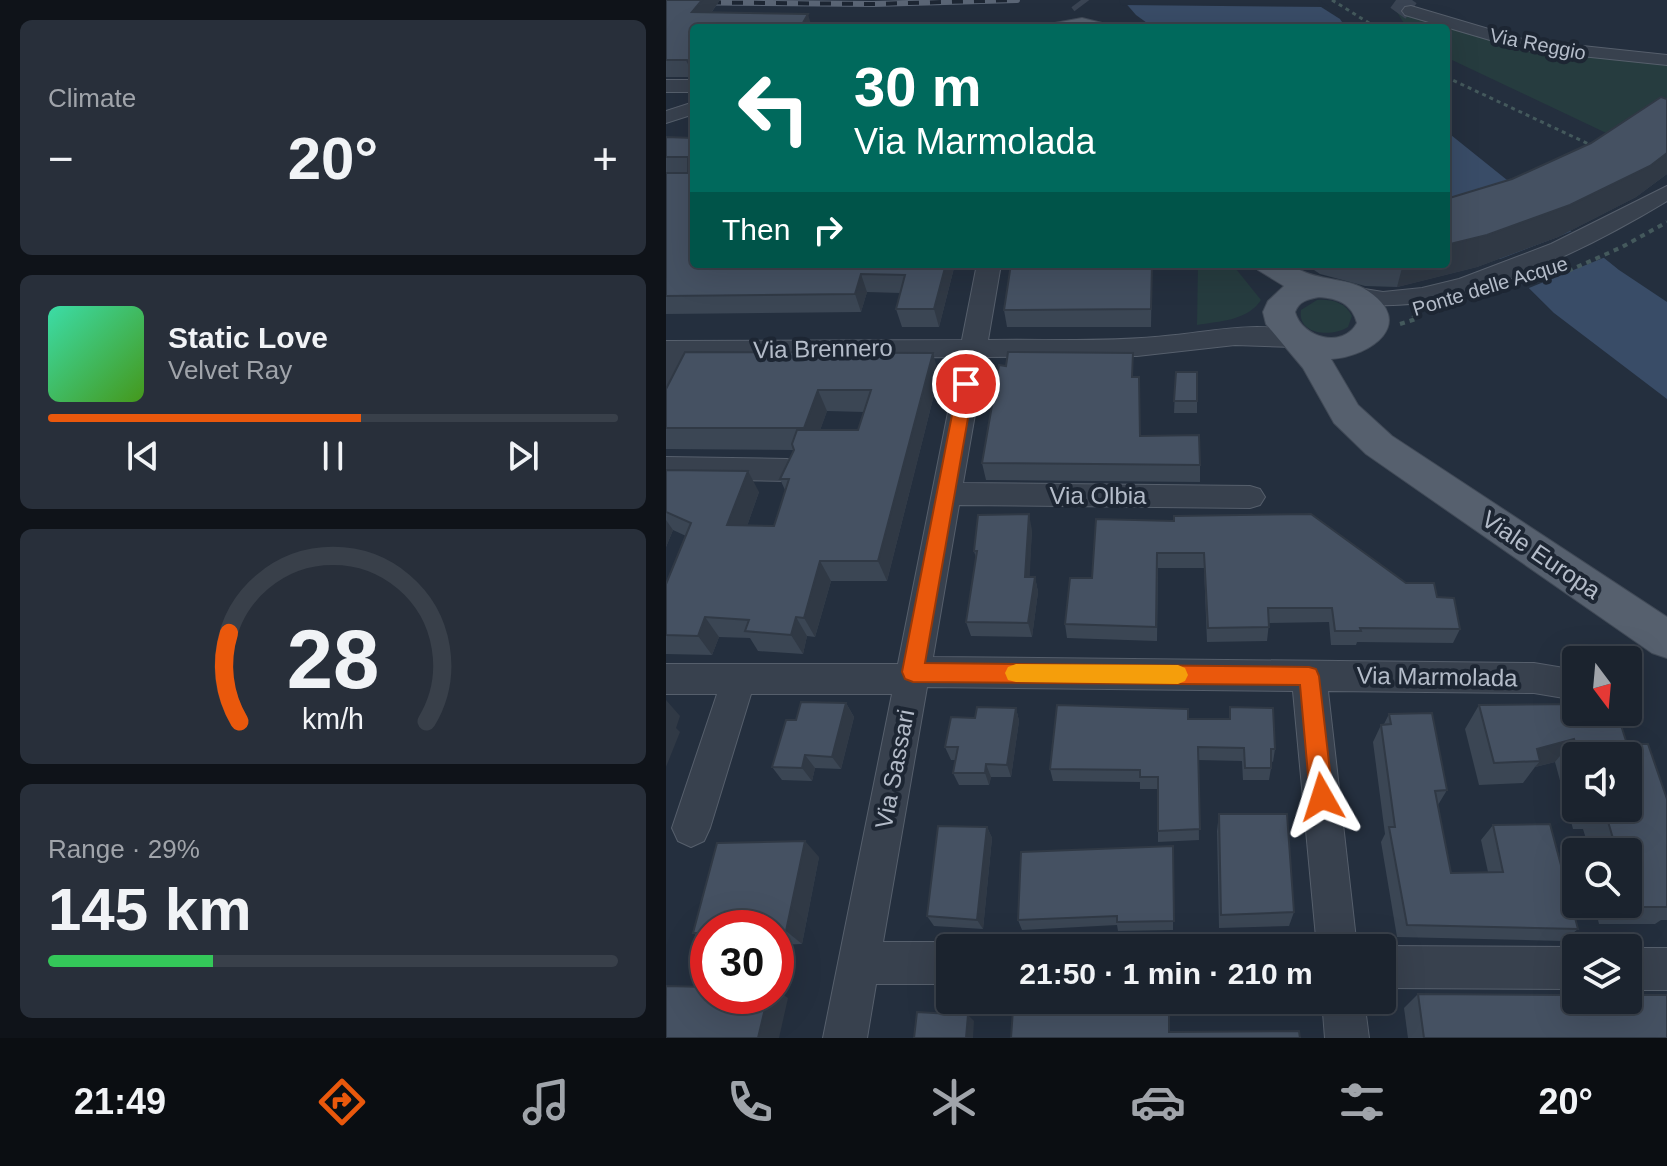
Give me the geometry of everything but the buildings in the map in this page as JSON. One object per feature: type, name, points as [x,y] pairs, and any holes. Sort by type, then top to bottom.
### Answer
[{"type":"main road","name":"Viale Europa","points":[[1259,268],[1275,287],[1286,325],[1316,361],[1335,399],[1355,423],[1379,445],[1416,468],[1658,647]]},
{"type":"main road","points":[[1275,268],[1293,279],[1343,292],[1368,307],[1372,318],[1378,321]]},
{"type":"main road","points":[[1343,292],[1312,288],[1294,293],[1282,303],[1286,325],[1327,349],[1378,321]]},
{"type":"main road","name":"Viale Europa","points":[[1378,321],[1347,353],[1343,362],[1349,390],[1365,416],[1416,468]]},
{"type":"street","name":"Via Reggio","points":[[1411,11],[1524,45],[1667,60]]},
{"type":"street","points":[[666,86],[690,86]]},
{"type":"street","points":[[666,117],[690,109]]},
{"type":"street","points":[[1378,321],[1455,286],[1539,258],[1621,221],[1667,192]]},
{"type":"street","name":"Ponte delle Acque","points":[[1378,321],[1496,289],[1550,270],[1602,248],[1667,211]]},
{"type":"street","name":"Via Sassari","points":[[845,1038],[988,268]]},
{"type":"street","name":"Via Brennero","points":[[676,350],[1147,346],[1258,336],[1286,325]]},
{"type":"street","points":[[666,387],[676,350]]},
{"type":"street","points":[[666,468],[787,470]]},
{"type":"street","name":"Via Olbia","points":[[946,494],[1250,497]]},
{"type":"street","points":[[1309,676],[1336,934]]},
{"type":"street","name":"Via Marmolada","points":[[666,679],[1309,676],[1534,678],[1562,683]]},
{"type":"street","points":[[691,828],[739,679]]},
{"type":"street","points":[[859,963],[936,963]]},
{"type":"street","points":[[1396,967],[1562,968]]},
{"type":"street","points":[[1642,969],[1667,969]]},
{"type":"street","points":[[1344,1014],[1347,1038]]},
{"type":"path","points":[[1332,0],[1371,24]]},
{"type":"path","points":[[1450,79],[1598,148]]},
{"type":"path","points":[[1642,661],[1658,647]]},
{"type":"green space","points":[[1395,9],[1436,24],[1404,24]]},
{"type":"green space","points":[[1450,28],[1527,51],[1667,65],[1667,126],[1621,140],[1452,60]]},
{"type":"green space","points":[[1198,268],[1235,268],[1261,300],[1241,316],[1197,325]]},
{"type":"green space","points":[[1317,300],[1332,301],[1346,307],[1352,316],[1348,327],[1325,333],[1305,325],[1301,310]]},
{"type":"water","points":[[1123,0],[1310,0],[1343,24],[1148,24]]},
{"type":"water","points":[[1450,134],[1619,270],[1667,302],[1667,399],[1554,313],[1472,232],[1450,205]]},
{"type":"pier","points":[[1119,0],[1318,0],[1329,7],[1121,5]]},
{"type":"pier","points":[[1575,230],[1608,256],[1524,290],[1495,261]]},
{"type":"tunnel","points":[[1081,0],[1084,4]]},
{"type":"tunnel","points":[[1396,0],[1411,11]]},
{"type":"railway","points":[[666,2],[873,4],[1017,0]]},
{"type":"slow traffic","points":[[1016,673],[1178,675]]},
{"type":"route","points":[[966,384],[913,672],[1309,676],[1322,797]]}]
